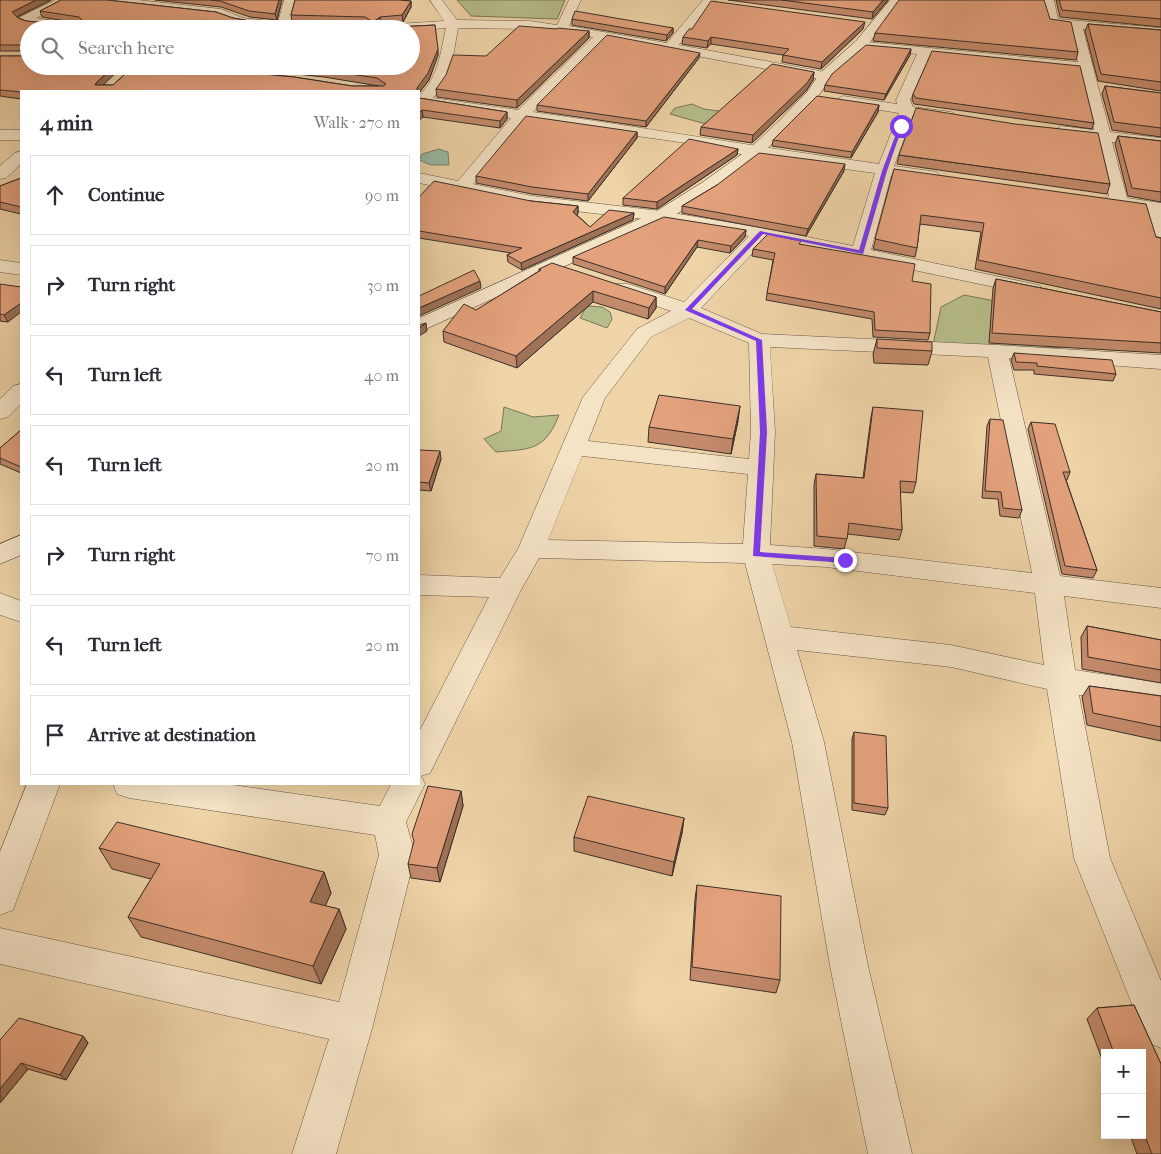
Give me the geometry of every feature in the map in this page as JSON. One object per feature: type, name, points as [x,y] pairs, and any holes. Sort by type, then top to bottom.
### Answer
[{"type":"street","points":[[20,21],[16,20],[65,0]]},
{"type":"street","points":[[106,0],[221,13],[230,19],[236,20]]},
{"type":"street","points":[[288,20],[290,0]]},
{"type":"street","points":[[421,100],[440,80],[447,61],[447,45],[452,24],[436,0]]},
{"type":"street","points":[[561,29],[575,0]]},
{"type":"street","points":[[420,326],[661,216],[709,186],[755,152],[812,95],[825,76],[860,44],[896,0]]},
{"type":"street","points":[[1048,0],[1053,22],[1161,32]]},
{"type":"street","points":[[670,47],[711,2]]},
{"type":"street","points":[[208,20],[233,4]]},
{"type":"street","points":[[860,22],[877,25]]},
{"type":"street","points":[[420,26],[452,24],[530,25],[603,34],[825,76]]},
{"type":"street","points":[[1076,24],[1088,67],[1097,87],[1104,137],[1118,202]]},
{"type":"street","points":[[462,187],[522,116],[603,34]]},
{"type":"street","points":[[860,44],[1088,67]]},
{"type":"street","points":[[861,252],[884,171],[907,111],[903,100],[925,50]]},
{"type":"street","points":[[812,95],[965,119]]},
{"type":"street","points":[[421,100],[522,116],[693,138],[755,152],[945,178]]},
{"type":"street","points":[[1050,130],[1161,143]]},
{"type":"street","points":[[0,135],[20,135]]},
{"type":"street","points":[[0,174],[20,157]]},
{"type":"street","points":[[420,178],[532,201],[661,216],[762,232],[1050,292]]},
{"type":"street","points":[[1090,198],[1156,208],[1161,241]]},
{"type":"street","points":[[420,761],[508,588],[531,549],[546,518],[572,447],[594,397],[644,333],[688,310],[762,232]]},
{"type":"street","points":[[0,266],[20,269]]},
{"type":"street","points":[[553,266],[579,274]]},
{"type":"street","points":[[605,283],[688,310],[759,340],[937,350],[997,351],[1161,362]]},
{"type":"street","points":[[759,340],[762,468],[756,554],[808,742],[850,966],[890,1154]]},
{"type":"street","points":[[997,351],[1048,583],[1061,680],[1092,858],[1161,1028]]},
{"type":"street","points":[[0,412],[20,392]]},
{"type":"street","points":[[0,412],[20,417]]},
{"type":"street","points":[[572,447],[762,468]]},
{"type":"street","points":[[0,555],[20,545]]},
{"type":"street","points":[[531,549],[756,554],[826,558],[1161,598]]},
{"type":"street","points":[[420,585],[508,588]]},
{"type":"street","points":[[0,603],[20,612]]},
{"type":"street","points":[[779,637],[951,656],[1061,680],[1161,695]]},
{"type":"street","points":[[0,898],[43,785]]},
{"type":"street","points":[[136,785],[389,822]]},
{"type":"street","points":[[314,1154],[353,1025],[397,855],[389,822],[408,785]]},
{"type":"street","points":[[0,946],[353,1025]]},
{"type":"shaded area","points":[[457,0],[565,0],[557,19],[471,16]]},
{"type":"shaded area","points":[[692,104],[704,109],[725,112],[715,124],[702,123],[670,114],[675,108]]},
{"type":"shaded area","points":[[439,149],[448,152],[449,165],[431,165],[420,160],[422,154]]},
{"type":"shaded area","points":[[964,295],[1026,307],[1081,345],[1039,349],[933,345],[941,307]]},
{"type":"shaded area","points":[[587,306],[602,307],[610,312],[612,319],[607,328],[580,318]]},
{"type":"shaded area","points":[[504,407],[533,417],[559,415],[554,427],[542,442],[535,446],[518,450],[496,452],[484,439],[501,431]]},
{"type":"building","points":[[0,0],[36,0],[12,12],[23,20],[20,20],[20,45],[0,45]]},
{"type":"building","points":[[61,0],[107,0],[216,12],[244,20],[82,20],[79,17],[40,11]]},
{"type":"building","points":[[211,0],[279,0],[275,14],[249,11],[220,1]]},
{"type":"building","points":[[295,0],[411,1],[402,15],[380,17],[376,20],[370,20],[365,17],[291,15]]},
{"type":"building","points":[[782,0],[883,0],[873,12]]},
{"type":"building","points":[[899,0],[1044,0],[1050,19],[1071,22],[1078,52],[875,33]]},
{"type":"building","points":[[1059,0],[1161,0],[1161,19],[1062,10]]},
{"type":"building","points":[[711,1],[865,22],[822,62],[783,55],[789,49],[711,37],[708,41],[683,37],[689,29],[692,29]]},
{"type":"building","points":[[575,11],[673,28],[667,35],[572,19]]},
{"type":"building","points":[[1088,24],[1161,30],[1161,82],[1101,74]]},
{"type":"building","points":[[435,25],[438,49],[428,73],[417,90],[20,90],[20,92],[0,90],[0,56],[20,56],[20,75],[104,75],[95,85],[113,85],[124,75],[273,75],[352,86],[384,86],[386,84],[377,78],[357,75],[420,75],[420,26]]},
{"type":"building","points":[[519,26],[589,31],[517,100],[436,89],[446,75],[453,55],[486,56]]},
{"type":"building","points":[[607,35],[700,53],[646,121],[537,105]]},
{"type":"building","points":[[866,45],[911,49],[886,94],[825,85],[832,74]]},
{"type":"building","points":[[932,51],[1080,66],[1094,123],[916,98],[913,94]]},
{"type":"building","points":[[772,64],[814,72],[807,83],[753,135],[701,127]]},
{"type":"building","points":[[1105,86],[1161,93],[1161,128],[1114,122]]},
{"type":"building","points":[[817,96],[879,105],[852,152],[773,140]]},
{"type":"building","points":[[420,98],[507,112],[500,121],[422,110],[420,112]]},
{"type":"building","points":[[916,108],[1015,124],[1098,133],[1110,184],[899,155]]},
{"type":"building","points":[[526,116],[637,132],[588,194],[532,187],[476,176]]},
{"type":"building","points":[[1118,136],[1161,141],[1161,192],[1132,188]]},
{"type":"building","points":[[689,139],[738,149],[657,202],[623,198]]},
{"type":"building","points":[[759,153],[845,164],[808,229],[682,206],[717,185]]},
{"type":"building","points":[[894,169],[1146,204],[1156,237],[1161,238],[1161,298],[978,260],[984,223],[921,215],[917,248],[875,239]]},
{"type":"building","points":[[20,178],[20,207],[0,202],[0,186]]},
{"type":"building","points":[[434,181],[531,201],[578,206],[573,212],[590,227],[609,210],[634,213],[521,263],[507,255],[522,248],[420,231],[420,196]]},
{"type":"building","points":[[664,217],[746,230],[731,246],[698,240],[665,287],[573,257]]},
{"type":"building","points":[[768,234],[801,241],[799,244],[915,264],[912,281],[931,284],[930,333],[875,330],[874,312],[767,293],[775,253],[753,249]]},
{"type":"building","points":[[552,263],[656,297],[649,308],[593,291],[516,356],[443,331],[464,304],[476,310],[541,270],[539,269]]},
{"type":"building","points":[[474,270],[480,281],[420,308],[420,296]]},
{"type":"building","points":[[996,279],[1161,312],[1161,343],[992,333]]},
{"type":"building","points":[[0,284],[20,287],[20,304],[4,315],[0,314]]},
{"type":"building","points":[[877,339],[932,342],[932,351],[877,348]]},
{"type":"building","points":[[1014,353],[1112,360],[1116,374],[1037,366],[1037,363],[1016,362]]},
{"type":"building","points":[[659,395],[740,406],[733,439],[649,427]]},
{"type":"building","points":[[873,407],[923,411],[916,482],[900,481],[902,530],[849,523],[847,539],[817,536],[816,474],[864,478]]},
{"type":"building","points":[[990,419],[1003,420],[1022,510],[1003,508],[1001,492],[985,491]]},
{"type":"building","points":[[1031,422],[1055,424],[1070,472],[1063,472],[1097,570],[1065,566]]},
{"type":"building","points":[[20,431],[20,467],[0,458],[0,448]]},
{"type":"building","points":[[420,450],[440,451],[429,483],[420,482]]},
{"type":"building","points":[[1087,626],[1161,640],[1161,670],[1088,657]]},
{"type":"building","points":[[1089,686],[1161,696],[1161,727],[1093,713]]},
{"type":"building","points":[[854,732],[886,736],[888,808],[854,803]]},
{"type":"building","points":[[428,786],[461,791],[437,868],[408,864],[414,841],[412,834]]},
{"type":"building","points":[[588,796],[684,818],[674,862],[574,837]]},
{"type":"building","points":[[117,822],[324,872],[310,902],[339,909],[313,966],[128,917],[160,864],[99,848]]},
{"type":"building","points":[[697,885],[781,896],[780,980],[692,967]]},
{"type":"building","points":[[1134,1005],[1161,1064],[1161,1154],[1152,1154],[1146,1139],[1146,1049],[1112,1049],[1097,1008]]},
{"type":"building","points":[[19,1018],[83,1036],[60,1075],[21,1063],[0,1089],[0,1040]]},
{"type":"route","points":[[845,560],[756,554],[763,432],[759,340],[688,310],[762,232],[861,252],[884,171],[901,126]]}]
